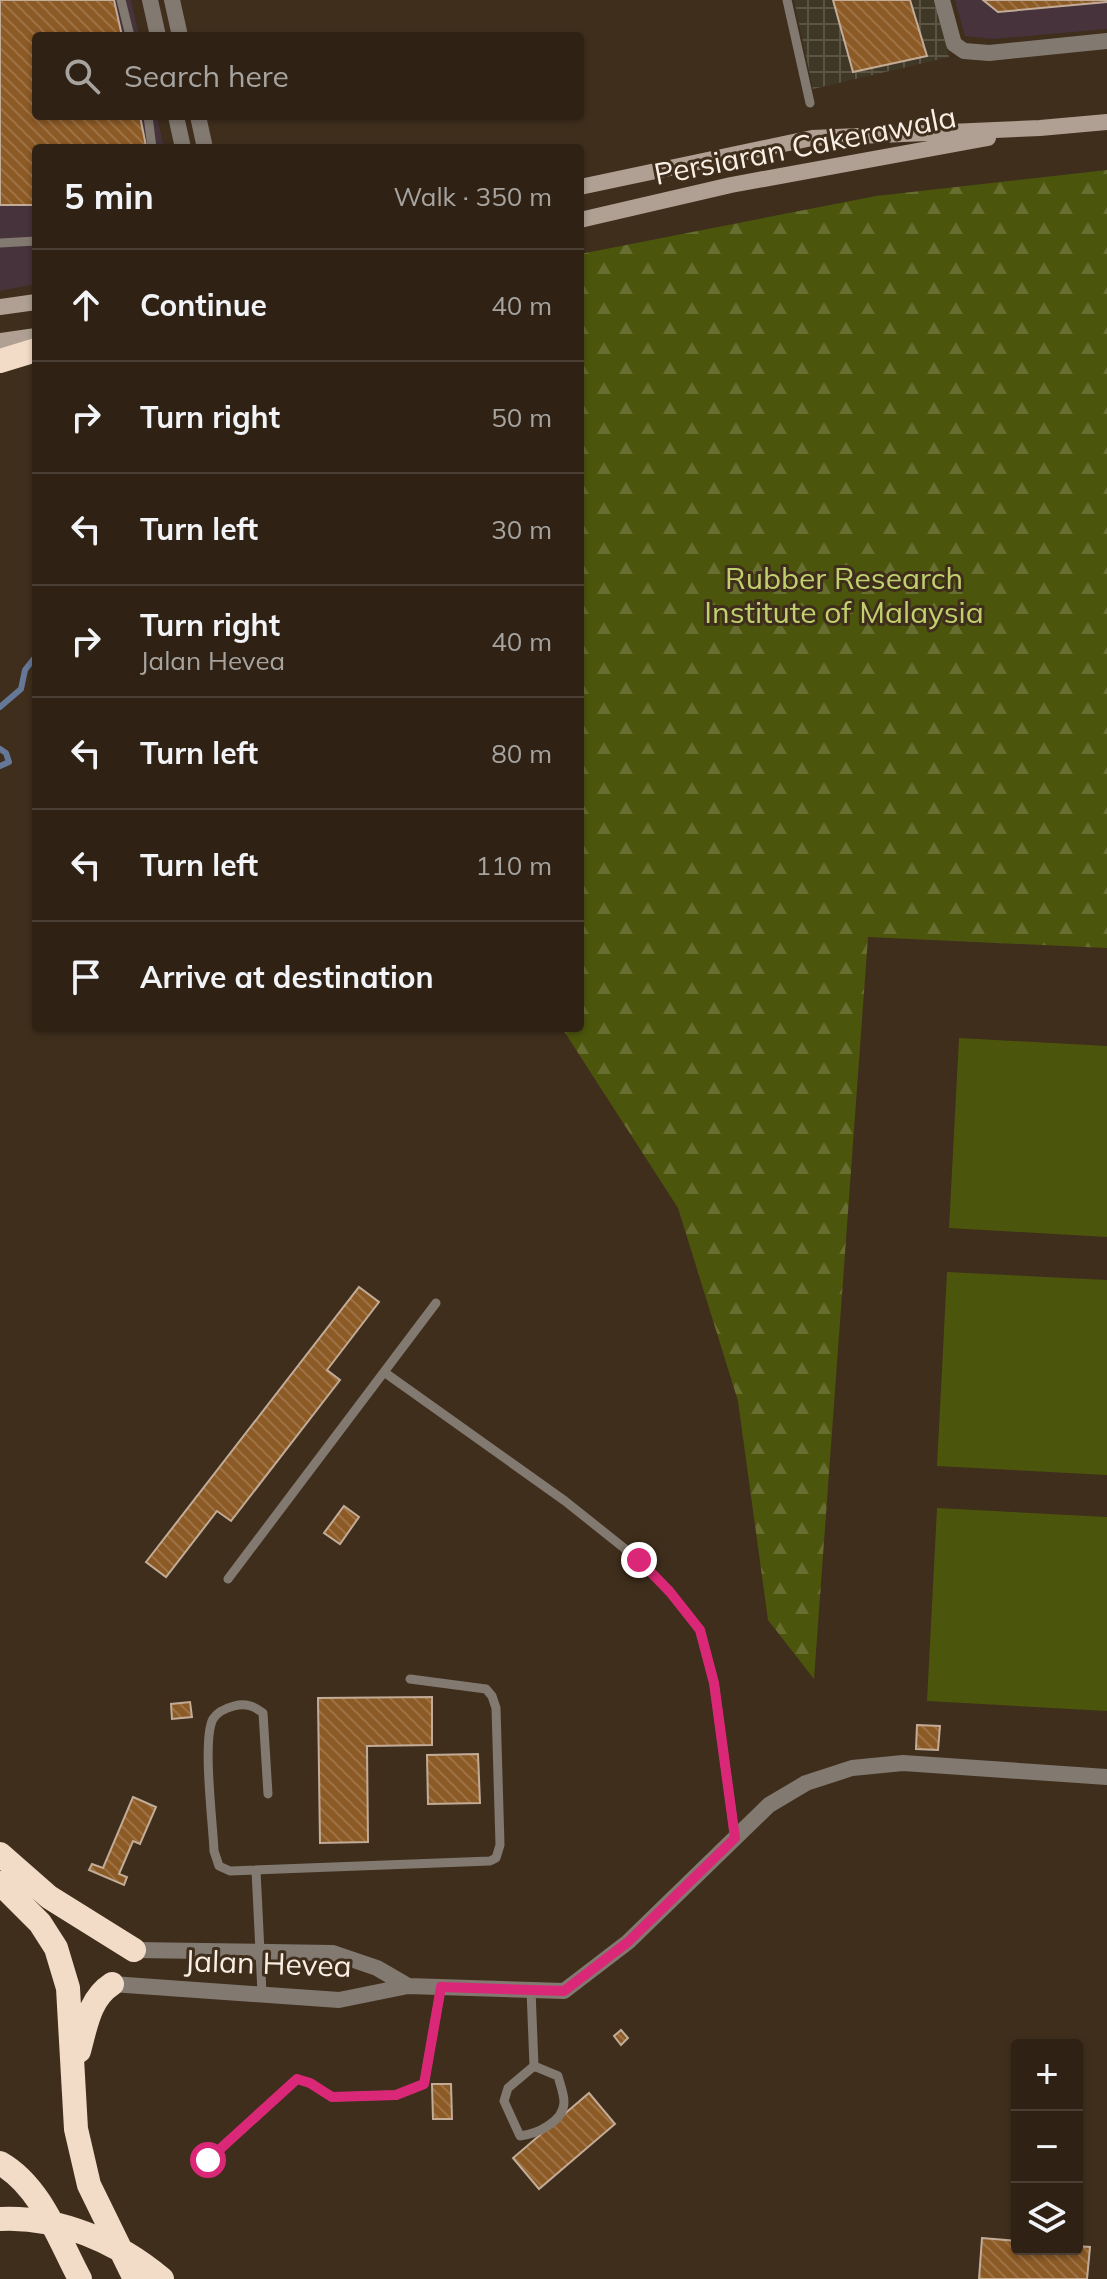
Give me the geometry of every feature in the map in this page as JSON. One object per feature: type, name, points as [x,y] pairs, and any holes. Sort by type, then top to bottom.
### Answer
[{"type":"highway","points":[[0,361],[32,351]]},
{"type":"highway","points":[[0,1854],[49,1897],[134,1950]]},
{"type":"highway","points":[[0,1883],[40,1923],[56,1948],[68,1988],[76,2129],[89,2185],[135,2279]]},
{"type":"highway","points":[[72,2073],[99,1992],[112,1984]]},
{"type":"highway","points":[[0,2163],[18,2175],[42,2206],[80,2279]]},
{"type":"highway","points":[[0,2219],[56,2225],[103,2240],[141,2261],[162,2279]]},
{"type":"street","points":[[150,0],[157,32]]},
{"type":"street","points":[[172,0],[179,32]]},
{"type":"street","points":[[942,0],[954,44],[964,51],[989,53],[1107,41]]},
{"type":"street","points":[[177,120],[182,144]]},
{"type":"street","points":[[199,120],[204,144]]},
{"type":"street","name":"Persiaran Cakerawala","points":[[584,186],[812,138],[1107,122]]},
{"type":"street","name":"Persiaran Cakerawala","points":[[584,219],[731,185],[1040,128]]},
{"type":"street","points":[[0,307],[32,303]]},
{"type":"street","points":[[0,341],[32,337]]},
{"type":"street","points":[[735,1838],[769,1805],[806,1783],[852,1768],[903,1763],[1107,1777]]},
{"type":"street","name":"Jalan Hevea","points":[[112,1984],[339,2000],[408,1986],[564,1991],[628,1942],[735,1838]]},
{"type":"street","name":"Jalan Hevea","points":[[134,1950],[333,1953],[377,1968],[408,1986]]},
{"type":"lane","points":[[121,0],[129,32]]},
{"type":"lane","points":[[787,0],[810,103]]},
{"type":"lane","points":[[148,120],[152,144]]},
{"type":"lane","points":[[0,243],[32,241]]},
{"type":"lane","points":[[228,1579],[436,1303]]},
{"type":"lane","points":[[384,1372],[565,1501],[639,1560],[700,1630],[714,1683],[735,1838]]},
{"type":"lane","points":[[268,1794],[263,1713],[254,1706],[241,1704],[223,1709],[213,1718],[208,1740],[214,1851],[219,1866],[230,1871],[490,1861],[496,1858],[500,1845],[496,1708],[492,1696],[486,1689],[410,1679]]},
{"type":"lane","points":[[256,1870],[262,1993]]},
{"type":"lane","points":[[208,2160],[297,2079],[332,2097],[396,2095],[424,2084],[441,1987]]},
{"type":"lane","points":[[531,1990],[534,2066]]},
{"type":"lane","points":[[534,2066],[558,2076],[564,2103],[559,2116],[535,2134],[520,2136],[504,2101],[508,2088],[534,2066]]},
{"type":"shaded area","points":[[0,0],[131,0],[138,32],[32,32],[32,120],[158,120],[163,144],[32,144],[32,285],[0,291]]},
{"type":"shaded area","points":[[794,0],[934,0],[949,57],[813,89]]},
{"type":"shaded area","points":[[955,0],[1107,0],[1107,29],[992,39],[965,36]]},
{"type":"green space","name":"Rubber Research Institute of Malaysia","points":[[1107,170],[1107,948],[868,937],[814,1679],[768,1620],[738,1401],[678,1208],[565,1032],[584,1032],[584,253],[876,196]]},
{"type":"green space","points":[[959,1038],[1107,1046],[1107,1237],[949,1228]]},
{"type":"green space","points":[[947,1272],[1107,1280],[1107,1475],[937,1466]]},
{"type":"green space","points":[[937,1508],[1107,1517],[1107,1711],[927,1701]]},
{"type":"building","points":[[0,0],[114,0],[121,32],[32,32],[32,120],[141,120],[146,144],[32,144],[32,205],[0,205]]},
{"type":"building","points":[[833,0],[910,0],[927,56],[853,72]]},
{"type":"building","points":[[983,0],[1107,0],[1107,2],[998,12]]},
{"type":"building","points":[[359,1287],[379,1302],[327,1370],[340,1380],[231,1521],[217,1511],[166,1577],[146,1562]]},
{"type":"building","points":[[344,1506],[359,1517],[340,1544],[324,1533]]},
{"type":"building","points":[[432,1697],[432,1745],[367,1746],[368,1842],[320,1843],[318,1698]]},
{"type":"building","points":[[190,1702],[192,1717],[172,1719],[171,1704]]},
{"type":"building","points":[[917,1725],[940,1726],[938,1750],[916,1749]]},
{"type":"building","points":[[478,1754],[480,1803],[428,1804],[427,1755]]},
{"type":"building","points":[[133,1797],[156,1807],[140,1844],[133,1841],[119,1874],[127,1877],[124,1885],[89,1870],[92,1864],[103,1868]]},
{"type":"building","points":[[621,2030],[628,2038],[621,2045],[614,2036]]},
{"type":"building","points":[[432,2084],[451,2084],[452,2119],[433,2119]]},
{"type":"building","points":[[589,2093],[615,2124],[539,2189],[513,2158]]},
{"type":"building","points":[[982,2238],[1011,2240],[1011,2255],[1083,2255],[1083,2246],[1090,2247],[1087,2279],[979,2279]]},
{"type":"waterway","points":[[0,707],[21,689],[25,670],[32,661]]},
{"type":"waterway","points":[[0,749],[6,753],[9,762],[0,766]]},
{"type":"route","points":[[208,2160],[297,2079],[332,2097],[396,2095],[424,2084],[437,2024],[441,1987],[564,1991],[628,1942],[735,1838],[714,1683],[700,1630],[639,1560]]}]
